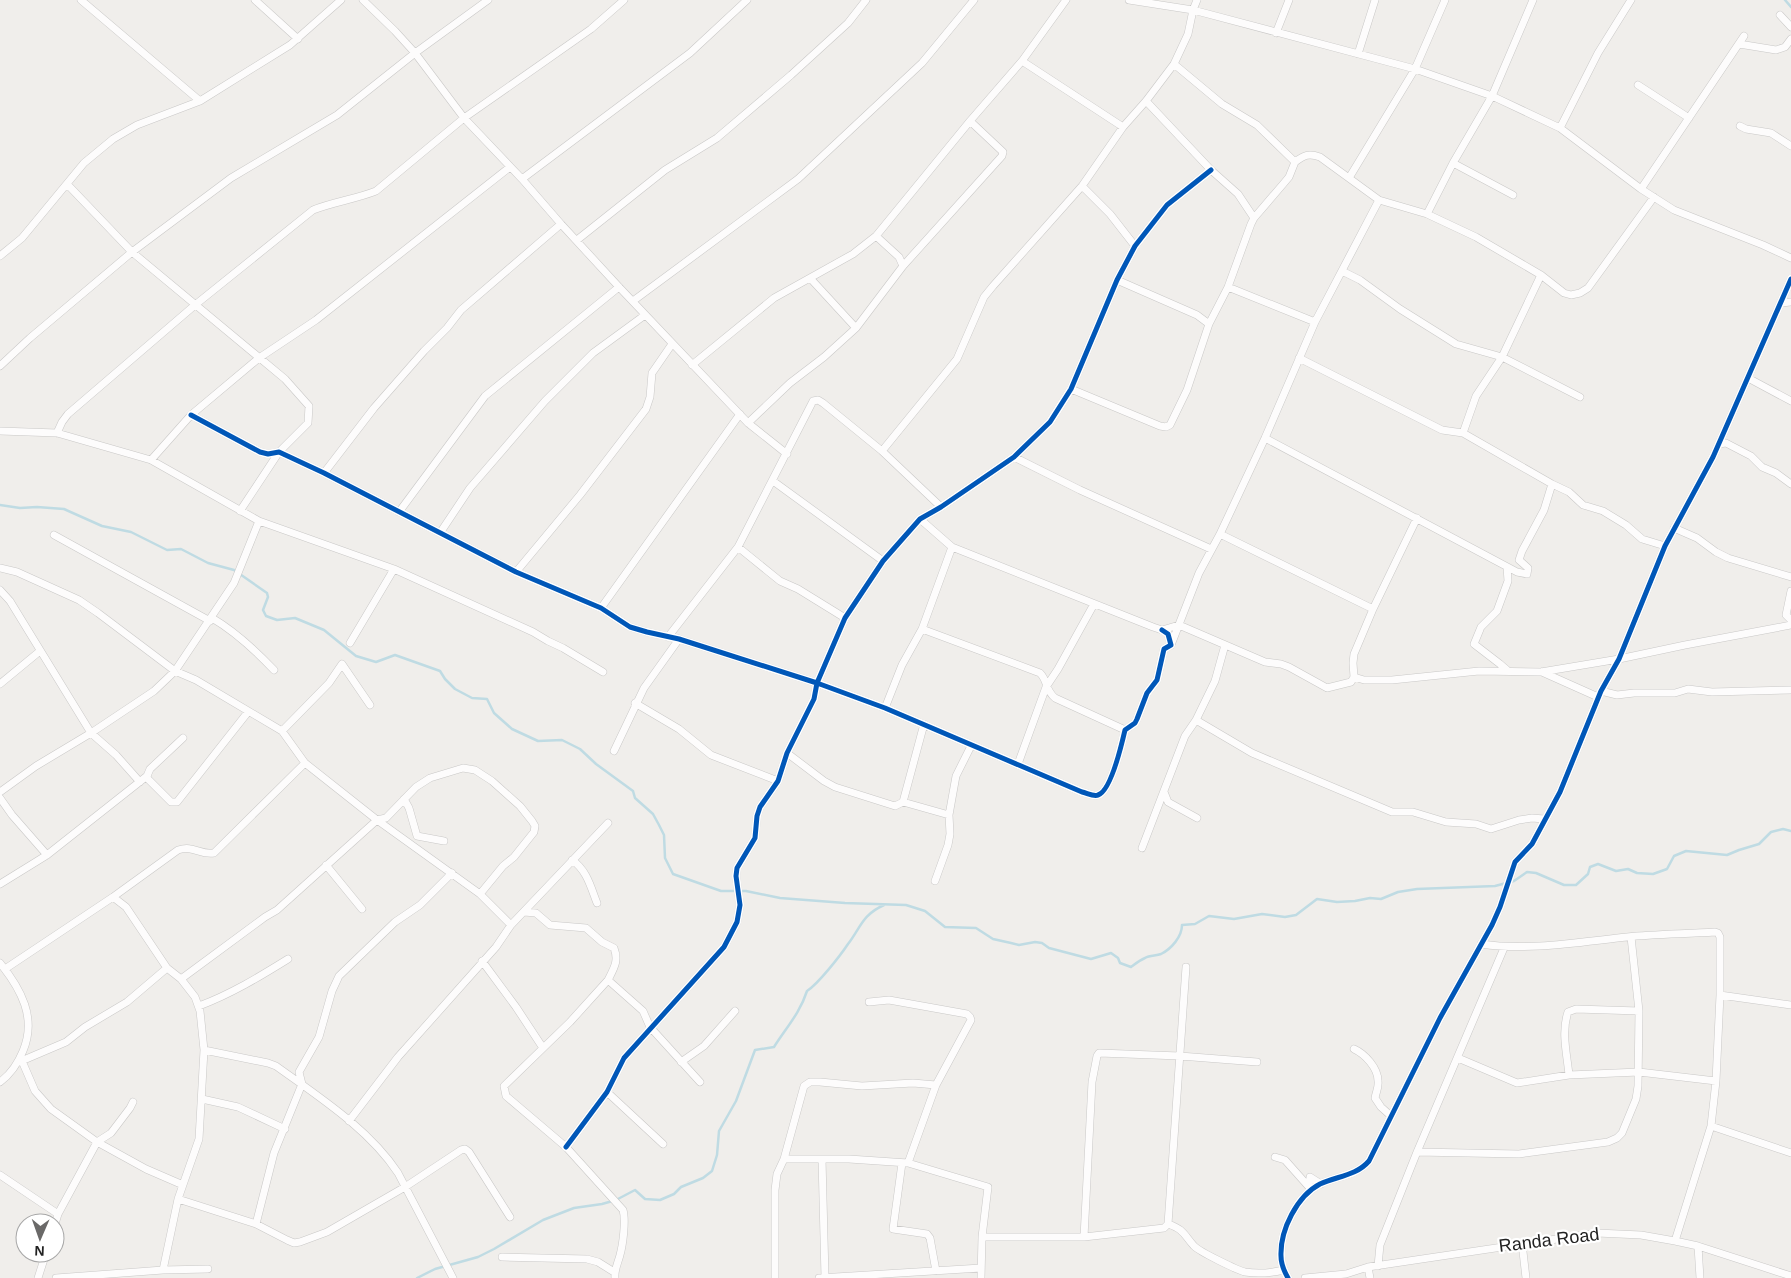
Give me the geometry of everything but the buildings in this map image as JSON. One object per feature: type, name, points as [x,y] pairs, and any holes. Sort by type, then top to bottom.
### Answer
[{"type":"street","points":[[81,0],[200,101]]},
{"type":"street","points":[[255,0],[298,39]]},
{"type":"street","points":[[0,256],[22,238],[84,162],[113,139],[137,125],[200,101],[298,39],[341,0]]},
{"type":"street","points":[[363,0],[396,31],[464,118],[672,344],[748,423],[787,454]]},
{"type":"street","points":[[0,366],[30,338],[132,252],[231,178],[337,115],[415,53],[488,0]]},
{"type":"street","points":[[57,434],[68,414],[195,305],[313,210],[376,192],[464,118],[591,29],[624,0]]},
{"type":"street","points":[[522,179],[690,54],[747,0]]},
{"type":"street","points":[[577,240],[665,170],[717,138],[848,23],[866,0]]},
{"type":"street","points":[[633,302],[804,173],[922,63],[974,0]]},
{"type":"street","points":[[692,365],[774,298],[854,254],[876,236],[970,120],[1022,62],[1066,0]]},
{"type":"street","points":[[1129,0],[1193,10],[1415,69],[1492,96],[1560,128],[1641,189],[1674,210],[1791,258]]},
{"type":"street","points":[[882,451],[957,359],[984,297],[992,286],[1082,186],[1123,127],[1146,102],[1174,64],[1188,34],[1197,0]]},
{"type":"street","points":[[1276,33],[1289,0]]},
{"type":"street","points":[[1358,54],[1375,0]]},
{"type":"street","points":[[1349,178],[1415,69],[1445,0]]},
{"type":"street","points":[[1426,214],[1492,96],[1532,0]]},
{"type":"street","points":[[1560,128],[1598,53],[1631,0]]},
{"type":"street","points":[[1780,15],[1791,27]]},
{"type":"street","points":[[1641,189],[1744,36]]},
{"type":"street","points":[[1739,44],[1776,50],[1784,47],[1791,39]]},
{"type":"street","points":[[1022,62],[1123,127]]},
{"type":"street","points":[[1174,64],[1222,104],[1257,125],[1295,162]]},
{"type":"street","points":[[1638,84],[1689,118]]},
{"type":"street","points":[[1146,102],[1211,170],[1238,194],[1254,218]]},
{"type":"street","points":[[748,423],[790,383],[824,357],[856,328],[910,256],[1002,156],[1003,152],[970,120]]},
{"type":"street","points":[[1740,126],[1746,129],[1771,133],[1791,146]]},
{"type":"street","points":[[1071,389],[1160,426],[1166,427],[1170,425],[1187,390],[1209,324],[1228,287],[1254,218],[1284,184],[1295,162],[1303,156],[1311,154],[1320,157],[1379,200],[1426,214],[1476,237],[1540,275],[1564,293],[1571,294],[1580,293],[1588,288],[1654,197]]},
{"type":"street","points":[[1453,163],[1513,194]]},
{"type":"street","points":[[151,460],[191,415],[259,358],[316,320],[510,167]]},
{"type":"street","points":[[566,1147],[607,1092],[624,1058],[650,1027],[720,953],[737,922],[740,905],[736,876],[737,868],[755,838],[757,816],[760,807],[778,781],[787,753],[814,699],[817,683],[845,618],[883,561],[920,519],[941,507],[1014,457],[1050,422],[1071,389],[1117,280],[1135,246],[1176,196],[1211,170]]},
{"type":"street","points":[[67,184],[132,252],[285,379],[309,406],[308,423],[279,452],[240,511]]},
{"type":"street","points":[[1082,186],[1110,214],[1135,246]]},
{"type":"street","points":[[191,415],[260,452],[268,454],[279,452],[324,473],[516,572],[601,608],[630,626],[647,632],[680,639],[817,683],[885,708],[971,746],[1096,796],[1106,786],[1120,754],[1125,730],[1137,719],[1147,693],[1157,680],[1164,649],[1171,645],[1199,573],[1220,534],[1265,438],[1316,322],[1379,200]]},
{"type":"street","points":[[324,473],[374,408],[461,310],[561,224]]},
{"type":"street","points":[[876,236],[899,258],[903,266]]},
{"type":"street","points":[[899,258],[910,256]]},
{"type":"street","points":[[1342,271],[1360,280],[1400,309],[1456,344],[1502,357],[1580,397]]},
{"type":"street","points":[[1463,433],[1476,396],[1502,357],[1540,275]]},
{"type":"street","points":[[810,278],[856,328]]},
{"type":"street","points":[[1288,1278],[1281,1258],[1281,1244],[1285,1230],[1300,1202],[1312,1189],[1358,1171],[1369,1161],[1440,1018],[1500,907],[1515,862],[1532,844],[1560,792],[1600,694],[1619,660],[1664,546],[1707,470],[1791,279]]},
{"type":"street","points":[[1117,280],[1197,315],[1209,324]]},
{"type":"street","points":[[399,512],[485,396],[619,287]]},
{"type":"street","points":[[1228,287],[1316,322]]},
{"type":"street","points":[[1781,303],[1791,302]]},
{"type":"street","points":[[440,533],[470,488],[545,401],[593,353],[645,315]]},
{"type":"street","points":[[516,572],[580,495],[646,409],[650,397],[652,373],[672,344]]},
{"type":"street","points":[[1299,358],[1442,430],[1463,433],[1569,492],[1583,505],[1603,511],[1626,525],[1642,539],[1664,546]]},
{"type":"street","points":[[1748,378],[1791,401]]},
{"type":"street","points":[[668,637],[738,547],[813,402],[818,400],[823,403],[882,451],[941,507]]},
{"type":"street","points":[[601,608],[740,414]]},
{"type":"street","points":[[0,431],[57,434],[151,460],[259,522],[394,570],[533,632],[603,672]]},
{"type":"street","points":[[1265,438],[1522,574],[1526,574],[1528,568],[1519,560],[1544,510],[1552,484]]},
{"type":"street","points":[[1719,444],[1726,443],[1751,456],[1762,467],[1776,473],[1791,484]]},
{"type":"street","points":[[1014,457],[1080,490],[1211,549]]},
{"type":"street","points":[[773,481],[883,561]]},
{"type":"street","points":[[1162,630],[1179,625],[1265,662],[1289,667],[1327,688],[1351,682],[1354,677],[1352,662],[1354,654],[1373,609],[1418,518]]},
{"type":"street","points":[[920,519],[952,547],[1162,630],[1168,634],[1171,645]]},
{"type":"street","points":[[0,792],[36,766],[91,733],[154,691],[175,671],[211,620],[234,583],[259,522]]},
{"type":"street","points":[[1674,528],[1696,538],[1728,558],[1791,577]]},
{"type":"street","points":[[1220,534],[1373,609]]},
{"type":"street","points":[[54,535],[232,630],[264,658],[274,670]]},
{"type":"street","points":[[738,547],[780,581],[798,589],[845,618]]},
{"type":"street","points":[[885,708],[902,665],[922,629],[952,547]]},
{"type":"street","points":[[1507,670],[1474,644],[1481,627],[1497,611],[1508,580],[1508,566]]},
{"type":"street","points":[[0,568],[17,572],[79,600],[175,671],[196,680],[282,732],[304,763],[376,820],[480,894],[511,925]]},
{"type":"street","points":[[350,643],[394,570]]},
{"type":"street","points":[[0,590],[10,602],[91,733],[116,755],[140,782]]},
{"type":"street","points":[[1791,591],[1786,609],[1786,615],[1791,620]]},
{"type":"street","points":[[1018,764],[1046,687],[1094,604]]},
{"type":"street","points":[[1354,677],[1364,680],[1392,680],[1479,671],[1541,672],[1619,660],[1685,645],[1791,625]]},
{"type":"street","points":[[922,629],[1040,673],[1045,679],[1049,694],[1065,704],[1125,730]]},
{"type":"street","points":[[614,751],[635,703],[680,639]]},
{"type":"street","points":[[1142,848],[1185,736],[1196,720],[1215,681],[1226,645]]},
{"type":"street","points":[[0,684],[40,652]]},
{"type":"street","points":[[282,732],[329,683],[342,664],[370,706]]},
{"type":"street","points":[[1541,672],[1600,694],[1617,696],[1634,693],[1675,693],[1688,690],[1712,692],[1791,690]]},
{"type":"street","points":[[635,703],[679,729],[711,754],[778,781]]},
{"type":"street","points":[[147,776],[171,802],[177,802],[248,712]]},
{"type":"street","points":[[1196,720],[1252,753],[1392,812],[1413,812],[1446,822],[1476,824],[1491,829],[1526,819],[1544,819]]},
{"type":"street","points":[[787,753],[835,787],[895,806],[902,802],[924,724]]},
{"type":"street","points":[[0,884],[47,856],[140,782],[147,776],[150,769],[183,738]]},
{"type":"street","points":[[935,882],[948,846],[950,834],[949,815],[956,776],[971,746]]},
{"type":"street","points":[[183,1185],[146,1169],[97,1142],[45,1103],[35,1091],[20,1062],[27,1041],[29,1021],[24,1001],[2,966],[113,897],[178,850],[187,847],[206,854],[214,853],[304,763]]},
{"type":"street","points":[[181,979],[277,910],[376,820],[386,818],[423,780],[462,768],[475,770],[492,781],[520,806],[532,820],[534,826],[534,832],[480,894]]},
{"type":"street","points":[[1164,792],[1168,802],[1197,818]]},
{"type":"street","points":[[0,798],[47,856]]},
{"type":"street","points":[[404,799],[409,808],[417,836],[444,842]]},
{"type":"street","points":[[902,802],[949,815]]},
{"type":"street","points":[[349,1121],[398,1056],[496,947],[511,925],[608,823]]},
{"type":"street","points":[[572,860],[578,864],[585,874],[597,903]]},
{"type":"street","points":[[326,866],[362,908]]},
{"type":"street","points":[[256,1224],[274,1153],[302,1084],[298,1072],[319,1037],[338,976],[396,922],[420,905],[452,873]]},
{"type":"street","points":[[113,897],[126,907],[167,968],[181,979],[195,997],[199,1006],[204,1050],[199,1139],[178,1199],[163,1270]]},
{"type":"street","points":[[502,1258],[587,1259],[598,1262],[614,1275],[621,1250],[625,1216],[623,1210],[566,1147],[506,1096],[504,1091],[504,1086],[570,1022],[608,980],[617,958],[614,948],[602,942],[586,928],[550,925],[536,913],[524,912]]},
{"type":"street","points":[[1481,944],[1504,948],[1631,937],[1718,933],[1720,937],[1720,995],[1716,1082],[1710,1126],[1675,1241]]},
{"type":"street","points":[[1417,1152],[1520,1154],[1608,1142],[1617,1138],[1622,1132],[1636,1099],[1639,1072],[1639,1011],[1631,937]]},
{"type":"street","points":[[1378,1266],[1380,1245],[1417,1152],[1504,948]]},
{"type":"street","points":[[199,1006],[224,997],[245,986],[288,959]]},
{"type":"street","points":[[482,961],[516,1007],[542,1048]]},
{"type":"street","points":[[982,1237],[1084,1237],[1164,1228],[1168,1224],[1186,967]]},
{"type":"street","points":[[0,1082],[20,1062],[66,1042],[85,1027],[127,1002],[167,968]]},
{"type":"street","points":[[608,980],[642,1011],[650,1027],[700,1082]]},
{"type":"street","points":[[1720,995],[1791,1006]]},
{"type":"street","points":[[869,1002],[888,1000],[967,1014],[971,1020],[936,1085],[905,1163],[893,1229],[927,1234],[930,1238],[936,1271]]},
{"type":"street","points":[[1569,1075],[1564,1034],[1568,1012],[1576,1009],[1639,1011]]},
{"type":"street","points":[[681,1062],[704,1046],[735,1011]]},
{"type":"street","points":[[1354,1049],[1361,1052],[1378,1076],[1379,1084],[1375,1098],[1391,1116]]},
{"type":"street","points":[[204,1050],[276,1066],[349,1121],[388,1158],[453,1278]]},
{"type":"street","points":[[1084,1237],[1092,1082],[1099,1053],[1180,1056],[1257,1062]]},
{"type":"street","points":[[1458,1058],[1517,1083],[1569,1075],[1639,1072],[1716,1082]]},
{"type":"street","points":[[774,1278],[775,1190],[777,1174],[784,1159],[804,1086],[810,1082],[862,1086],[913,1083],[936,1085]]},
{"type":"street","points":[[607,1092],[663,1144]]},
{"type":"street","points":[[202,1099],[238,1107],[285,1129]]},
{"type":"street","points":[[59,1213],[97,1142],[111,1133],[133,1102]]},
{"type":"street","points":[[1710,1126],[1791,1153]]},
{"type":"street","points":[[178,1199],[256,1224],[294,1243],[300,1242],[327,1232],[405,1187],[465,1149],[469,1152],[510,1216]]},
{"type":"street","points":[[1275,1157],[1285,1160],[1308,1187],[1310,1177],[1321,1184]]},
{"type":"street","points":[[784,1159],[905,1163],[988,1186],[982,1237],[981,1278]]},
{"type":"street","points":[[822,1159],[822,1278],[981,1268]]},
{"type":"street","points":[[0,1175],[57,1213]]},
{"type":"street","points":[[1168,1224],[1179,1228],[1194,1246],[1212,1258],[1244,1272],[1272,1273],[1284,1270]]},
{"type":"street","name":"Randa Road","points":[[1305,1278],[1345,1276],[1368,1267],[1596,1233],[1641,1235],[1698,1246],[1791,1276]]},
{"type":"street","points":[[1522,1243],[1526,1278]]},
{"type":"street","points":[[1698,1246],[1700,1278]]},
{"type":"street","points":[[38,1278],[43,1263]]},
{"type":"street","points":[[1368,1267],[1370,1278]]},
{"type":"street","points":[[56,1278],[163,1270],[208,1269]]},
{"type":"waterway","points":[[1785,0],[1791,7]]},
{"type":"waterway","points":[[0,505],[20,508],[64,509],[102,526],[131,532],[167,550],[181,549],[208,563],[234,570],[267,593],[268,597],[263,610],[266,616],[277,620],[295,618],[324,630],[356,656],[376,662],[395,655],[440,671],[455,689],[472,698],[487,699],[494,713],[512,729],[538,741],[562,740],[580,749],[596,764],[633,791],[635,798],[653,814],[664,835],[665,858],[673,874],[721,891],[746,891],[780,898],[845,903],[906,905],[925,911],[945,927],[976,928],[993,939],[1019,945],[1035,942],[1042,943],[1049,948],[1091,959],[1111,953],[1118,958],[1120,963],[1131,967],[1149,956],[1161,954],[1168,949],[1178,938],[1182,925],[1195,924],[1209,916],[1234,919],[1262,914],[1285,917],[1296,915],[1317,899],[1337,902],[1355,901],[1370,898],[1381,899],[1398,892],[1417,889],[1495,886],[1514,881],[1527,872],[1536,873],[1564,885],[1576,885],[1588,874],[1590,867],[1598,864],[1616,871],[1628,869],[1637,873],[1653,874],[1667,869],[1674,856],[1686,851],[1727,855],[1759,844],[1771,832],[1783,829],[1791,831]]},
{"type":"waterway","points":[[417,1278],[435,1269],[478,1257],[543,1220],[574,1208],[616,1200],[635,1190],[645,1199],[660,1200],[674,1194],[681,1187],[703,1178],[712,1171],[717,1155],[719,1131],[736,1101],[755,1050],[774,1047],[797,1013],[807,991],[834,962],[866,917],[884,905]]},
{"type":"cycle path","points":[[566,1147],[607,1092],[624,1058],[724,947],[737,922],[740,905],[736,876],[737,868],[755,838],[757,816],[760,807],[778,781],[787,753],[814,699],[817,683],[845,618],[883,561],[920,519],[941,507],[1014,457],[1050,422],[1071,389],[1117,280],[1135,246],[1167,205],[1211,170]]},
{"type":"cycle path","points":[[1288,1278],[1282,1262],[1281,1246],[1283,1235],[1297,1205],[1312,1189],[1320,1184],[1358,1170],[1369,1161],[1440,1018],[1492,925],[1515,862],[1532,844],[1560,792],[1601,691],[1619,659],[1665,546],[1713,457],[1791,279]]},
{"type":"cycle path","points":[[191,415],[260,452],[268,454],[279,452],[324,473],[516,572],[601,608],[630,627],[679,639],[817,683],[885,708],[1092,795],[1098,795],[1103,792],[1107,785],[1115,766],[1125,730],[1135,723],[1147,693],[1157,680],[1164,649],[1171,645],[1168,634],[1162,630]]}]
